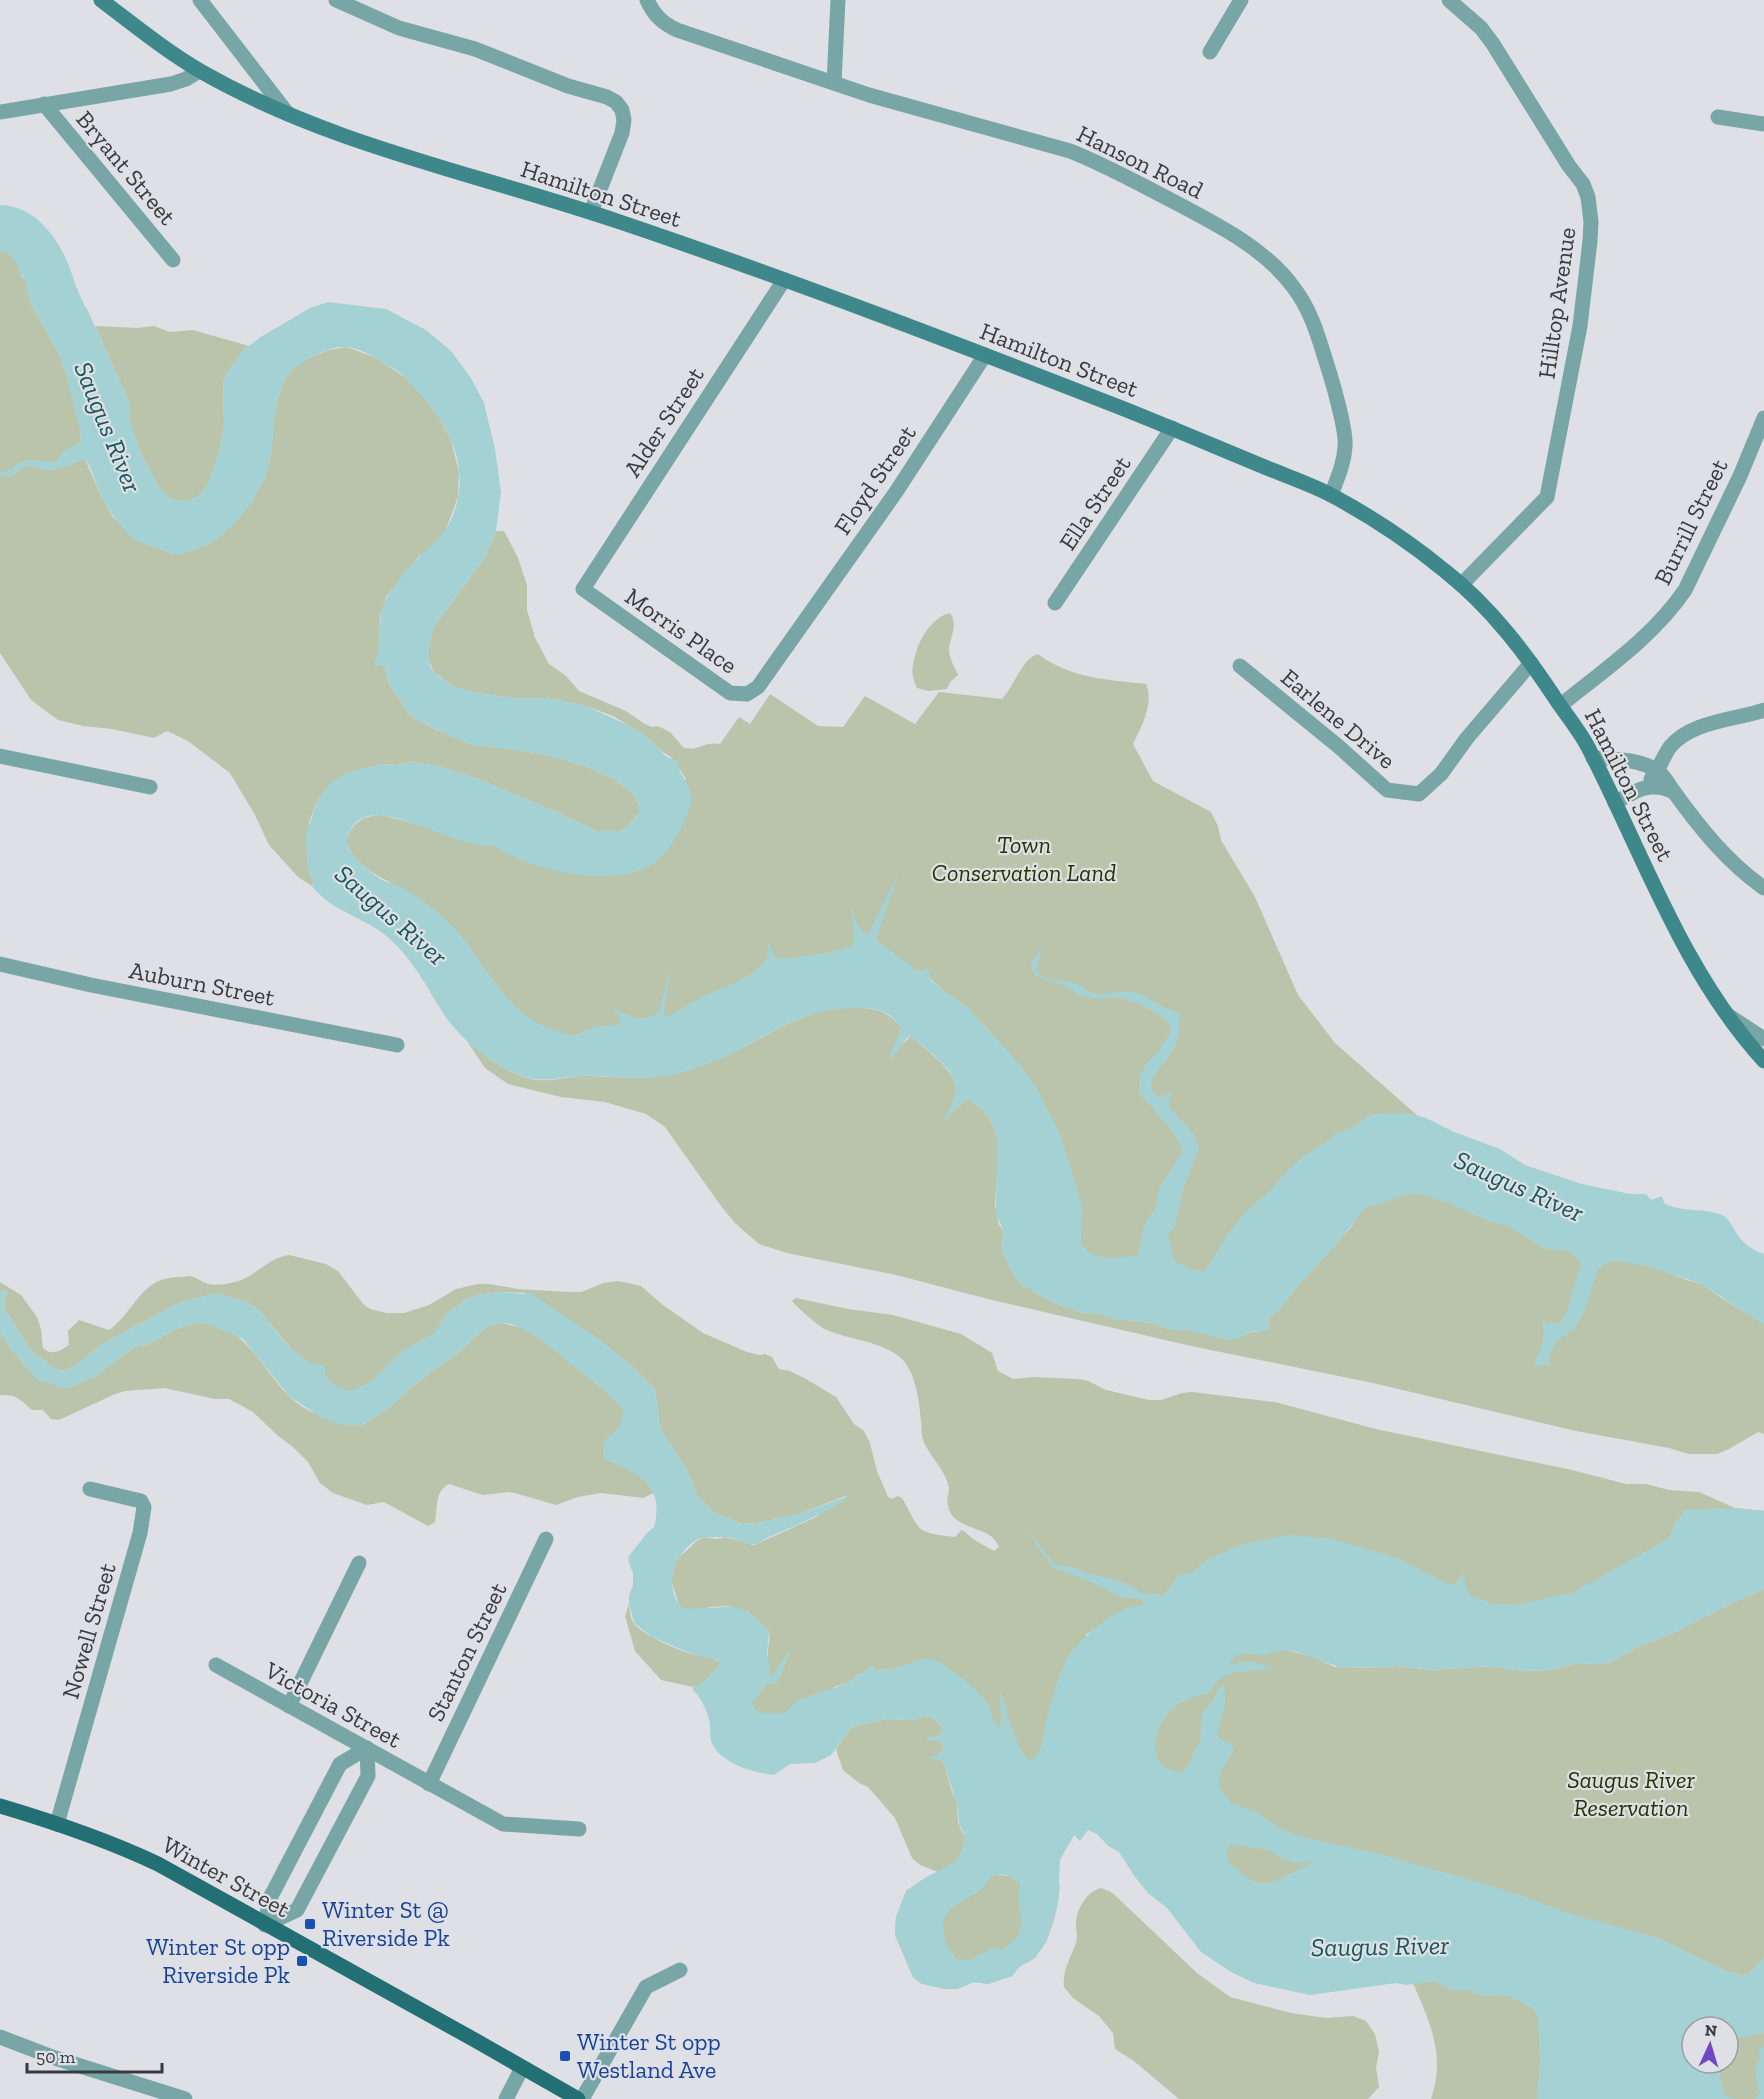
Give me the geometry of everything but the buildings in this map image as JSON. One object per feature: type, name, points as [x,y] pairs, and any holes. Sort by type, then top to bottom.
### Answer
[{"type":"main road","name":"Hamilton Street","points":[[101,0],[154,41],[200,71],[259,102],[327,130],[409,159],[591,212],[784,280],[985,355],[1172,428],[1331,495],[1407,543],[1447,572],[1488,611],[1515,641],[1561,705],[1585,742],[1695,965],[1725,1013],[1764,1061]]},
{"type":"main road","name":"Winter Street","points":[[0,1806],[130,1851],[205,1890],[580,2099]]},
{"type":"street","points":[[200,0],[288,114]]},
{"type":"street","points":[[336,0],[399,28],[483,52],[568,86],[616,102],[622,110],[624,120],[622,133],[591,212]]},
{"type":"street","name":"Hanson Road","points":[[647,0],[652,12],[664,24],[677,30],[869,95],[1070,152],[1102,164],[1241,240],[1280,271],[1310,312],[1334,385],[1346,445],[1341,471],[1331,495]]},
{"type":"street","points":[[834,83],[838,0]]},
{"type":"street","points":[[1210,52],[1241,0]]},
{"type":"street","name":"Hilltop Avenue","points":[[1449,0],[1481,28],[1493,44],[1582,184],[1588,197],[1591,222],[1580,327],[1547,497],[1461,585]]},
{"type":"street","points":[[0,112],[171,84],[200,71]]},
{"type":"street","name":"Bryant Street","points":[[44,104],[173,260]]},
{"type":"street","points":[[1718,117],[1764,124]]},
{"type":"street","name":"Alder Street","points":[[583,589],[784,280]]},
{"type":"street","name":"Floyd Street","points":[[799,629],[896,492],[985,355]]},
{"type":"street","name":"Burrill Street","points":[[1561,705],[1643,638],[1674,607],[1685,590],[1740,476],[1764,418]]},
{"type":"street","name":"Ella Street","points":[[1055,603],[1172,428]]},
{"type":"street","name":"Morris Place","points":[[583,589],[730,693],[747,693],[758,687],[799,629]]},
{"type":"street","name":"Earlene Drive","points":[[1240,666],[1338,746],[1387,790],[1419,794],[1441,774],[1467,738],[1531,663]]},
{"type":"street","points":[[1615,803],[1646,786],[1670,747],[1684,735],[1712,723],[1764,710]]},
{"type":"street","points":[[0,756],[150,787]]},
{"type":"street","points":[[1593,758],[1632,762],[1657,771],[1716,847],[1764,888]]},
{"type":"street","points":[[1646,786],[1661,786],[1674,792]]},
{"type":"street","name":"Auburn Street","points":[[0,964],[397,1045]]},
{"type":"street","points":[[1725,1013],[1764,1039]]},
{"type":"street","name":"Nowell Street","points":[[57,1824],[140,1533],[144,1507],[141,1501],[90,1489]]},
{"type":"street","name":"Stanton Street","points":[[429,1784],[546,1539]]},
{"type":"street","points":[[289,1706],[359,1563]]},
{"type":"street","name":"Victoria Street","points":[[216,1665],[503,1824],[579,1829]]},
{"type":"street","points":[[367,1748],[368,1776],[297,1910],[265,1925],[270,1898],[340,1764],[367,1748]]},
{"type":"street","points":[[580,2099],[646,1987],[680,1970]]},
{"type":"street","points":[[0,2037],[55,2058],[184,2099]]},
{"type":"street","points":[[506,2099],[522,2068]]},
{"type":"green space","points":[[0,250],[9,253],[17,262],[22,277],[27,281],[30,302],[62,359],[80,426],[85,459],[113,517],[137,540],[173,554],[206,545],[220,536],[242,514],[255,496],[265,477],[271,455],[274,412],[283,382],[289,371],[308,358],[329,350],[347,347],[376,358],[408,379],[438,415],[451,440],[459,472],[458,497],[445,532],[428,551],[418,557],[386,597],[380,617],[379,652],[374,665],[380,664],[385,667],[389,684],[407,713],[437,730],[489,746],[543,754],[585,766],[614,779],[634,794],[639,807],[639,813],[626,828],[619,831],[596,831],[475,778],[438,766],[413,762],[397,765],[383,764],[346,773],[318,799],[309,822],[312,886],[298,877],[269,845],[255,815],[230,773],[188,741],[167,731],[154,738],[58,720],[31,700],[0,653]]},
{"type":"green space","points":[[95,326],[138,328],[154,326],[170,332],[193,330],[249,346],[223,379],[224,426],[219,453],[208,485],[192,500],[181,502],[171,499],[158,486],[141,454],[130,424],[130,406]]},
{"type":"green space","name":"Town Conservation Land","points":[[496,531],[504,531],[518,558],[527,585],[527,610],[535,638],[549,664],[566,676],[579,691],[626,711],[645,724],[652,727],[658,726],[670,732],[684,748],[720,744],[739,717],[750,724],[770,694],[818,726],[843,727],[865,696],[915,724],[939,692],[1002,699],[1027,661],[1038,654],[1076,673],[1146,684],[1148,707],[1133,744],[1153,781],[1211,812],[1218,826],[1221,840],[1255,897],[1298,995],[1335,1043],[1427,1124],[1236,1275],[1086,1258],[1010,1055],[985,1026],[922,972],[916,970],[663,1026],[567,1037],[532,1026],[412,894],[364,866],[350,850],[346,840],[359,821],[381,815],[594,869],[686,779],[672,758],[643,734],[613,716],[586,706],[546,698],[511,698],[472,692],[452,686],[434,672],[429,661],[433,628],[485,557]]},
{"type":"green space","points":[[950,613],[954,627],[949,652],[958,675],[950,682],[947,689],[929,691],[917,688],[912,668],[920,641],[936,620]]},
{"type":"green space","points":[[842,1008],[882,1012],[902,1028],[900,1033],[903,1044],[911,1036],[947,1069],[956,1085],[956,1093],[945,1120],[969,1099],[983,1110],[993,1125],[997,1137],[998,1166],[995,1206],[999,1225],[1004,1231],[1002,1243],[1004,1255],[1015,1277],[1025,1288],[1031,1288],[1037,1294],[1055,1303],[1086,1314],[1096,1312],[1115,1319],[1153,1323],[1170,1330],[1187,1330],[1233,1338],[1258,1332],[1269,1326],[1267,1320],[1352,1226],[1364,1204],[1402,1173],[1702,1284],[1761,1322],[1764,1325],[1764,1434],[1758,1432],[1717,1454],[1689,1454],[1669,1448],[1576,1431],[1373,1383],[1191,1346],[988,1299],[896,1275],[787,1253],[759,1244],[735,1223],[665,1127],[646,1114],[605,1102],[561,1097],[508,1084],[485,1068],[463,1035],[494,1062],[531,1079],[550,1080],[586,1076],[627,1077],[710,1062],[808,1015]]},
{"type":"green space","points":[[289,1255],[326,1264],[338,1271],[364,1305],[370,1309],[387,1313],[404,1313],[429,1305],[456,1289],[478,1284],[570,1292],[581,1292],[604,1283],[617,1281],[641,1286],[663,1305],[703,1333],[747,1352],[772,1357],[779,1369],[790,1371],[836,1397],[854,1424],[864,1431],[888,1497],[902,1498],[916,1524],[925,1531],[955,1537],[962,1530],[994,1551],[999,1547],[995,1540],[957,1520],[951,1514],[947,1504],[949,1488],[947,1481],[923,1440],[916,1387],[905,1363],[900,1357],[883,1347],[824,1328],[792,1301],[796,1298],[848,1309],[893,1315],[961,1334],[992,1353],[998,1371],[1013,1379],[1033,1377],[1079,1379],[1106,1390],[1149,1400],[1161,1400],[1192,1392],[1275,1402],[1376,1429],[1572,1470],[1626,1484],[1646,1484],[1669,1490],[1699,1492],[1735,1508],[1764,1511],[1539,1609],[1152,1603],[1108,1620],[1087,1634],[1072,1651],[1060,1708],[1034,1768],[910,1664],[879,1670],[875,1670],[872,1665],[863,1673],[855,1676],[849,1683],[834,1687],[810,1712],[741,1720],[755,1697],[767,1684],[774,1683],[779,1678],[790,1652],[771,1678],[768,1675],[769,1631],[748,1612],[728,1606],[689,1611],[682,1608],[671,1580],[676,1560],[699,1539],[705,1537],[716,1539],[725,1537],[754,1545],[814,1518],[848,1495],[799,1514],[757,1523],[743,1524],[715,1513],[697,1496],[686,1468],[660,1429],[655,1390],[630,1365],[598,1339],[529,1293],[498,1292],[465,1300],[446,1315],[435,1334],[420,1341],[398,1370],[337,1404],[258,1309],[246,1302],[217,1293],[181,1302],[102,1344],[65,1371],[55,1369],[30,1350],[5,1309],[4,1297],[8,1293],[6,1290],[0,1292],[0,1282],[21,1295],[37,1317],[43,1348],[56,1352],[69,1345],[68,1331],[79,1320],[109,1330],[119,1322],[147,1288],[156,1282],[167,1278],[190,1276],[211,1285],[232,1283],[242,1280],[274,1260]]},
{"type":"green space","points":[[198,1323],[228,1330],[240,1338],[289,1396],[306,1409],[323,1416],[362,1425],[390,1407],[415,1384],[458,1353],[491,1325],[502,1323],[517,1327],[520,1325],[618,1390],[644,1479],[654,1493],[643,1498],[601,1493],[578,1497],[556,1505],[510,1492],[483,1495],[449,1484],[441,1491],[437,1500],[435,1522],[428,1526],[384,1502],[367,1505],[333,1493],[320,1483],[308,1462],[293,1447],[253,1412],[229,1399],[215,1399],[164,1388],[125,1391],[59,1420],[51,1419],[43,1410],[32,1410],[14,1397],[0,1395],[0,1332],[23,1364],[94,1377],[134,1347],[147,1345],[176,1329]]},
{"type":"green space","name":"Saugus River Reservation","points":[[1764,1589],[1764,1958],[1749,1974],[1743,1976],[1726,1971],[1657,1938],[1606,1924],[1247,1885],[1142,1758],[1160,1658],[1248,1640],[1313,1657],[1335,1667],[1396,1666],[1434,1670],[1490,1666],[1522,1671],[1550,1670],[1574,1664],[1609,1663],[1639,1646],[1669,1635]]},
{"type":"green space","points":[[629,1604],[633,1622],[644,1632],[680,1650],[715,1659],[720,1663],[719,1666],[702,1684],[693,1687],[661,1680],[635,1651],[625,1616]]},
{"type":"green space","points":[[924,1716],[931,1717],[941,1724],[941,1735],[925,1739],[939,1741],[944,1746],[942,1752],[938,1754],[945,1766],[957,1803],[958,1823],[981,1872],[1060,1884],[1053,1923],[1046,1942],[1035,1958],[1019,1967],[1012,1976],[988,1984],[974,1982],[957,1989],[944,1989],[920,1983],[913,1977],[895,1935],[896,1917],[906,1891],[938,1872],[920,1865],[912,1858],[895,1818],[868,1787],[843,1770],[836,1749],[854,1726],[887,1719],[911,1720]]},
{"type":"green space","points":[[1101,1888],[1111,1892],[1197,1973],[1230,1997],[1291,2013],[1326,2018],[1353,2016],[1366,2021],[1375,2034],[1379,2052],[1376,2067],[1379,2087],[1368,2099],[1179,2099],[1134,2061],[1115,2049],[1113,2033],[1099,2016],[1073,1998],[1064,1987],[1066,1970],[1077,1940],[1078,1913],[1087,1897]]},
{"type":"green space","points":[[1462,1975],[1680,2058],[1680,2075],[1740,2075],[1740,2025],[1764,2022],[1764,2099],[1431,2099],[1437,2068],[1434,2039],[1413,1983]]},
{"type":"water","name":"Saugus River","points":[[0,205],[11,206],[31,215],[48,230],[61,249],[125,393],[130,406],[130,424],[141,454],[158,486],[171,499],[188,501],[202,493],[208,485],[219,453],[224,426],[223,379],[243,351],[259,338],[310,308],[328,302],[386,309],[426,330],[451,351],[471,378],[484,403],[495,449],[501,492],[496,531],[485,557],[433,628],[429,647],[431,668],[452,686],[472,692],[511,698],[546,698],[586,706],[628,725],[643,734],[667,757],[678,761],[680,772],[692,797],[688,812],[674,841],[660,858],[644,869],[617,875],[588,876],[545,868],[490,845],[459,840],[404,820],[386,816],[371,815],[352,826],[347,843],[357,859],[379,878],[409,892],[442,916],[465,941],[507,997],[531,1019],[573,1036],[595,1027],[618,1025],[621,1020],[612,1007],[635,1018],[652,1016],[659,1012],[671,964],[664,1013],[665,1016],[669,1016],[756,970],[767,957],[767,940],[775,958],[782,959],[827,953],[852,946],[854,937],[851,908],[859,927],[868,935],[899,872],[876,940],[916,970],[921,972],[928,967],[931,981],[968,1008],[1020,1065],[1036,1087],[1060,1134],[1082,1206],[1081,1243],[1085,1249],[1096,1256],[1109,1258],[1138,1256],[1144,1225],[1156,1207],[1159,1188],[1182,1152],[1171,1130],[1139,1093],[1139,1078],[1147,1062],[1157,1053],[1172,1030],[1169,1024],[1156,1013],[1141,1005],[1118,998],[1082,996],[1066,986],[1036,975],[1031,966],[1036,955],[1042,950],[1036,970],[1044,977],[1075,983],[1096,994],[1133,992],[1168,1009],[1180,1012],[1179,1036],[1168,1058],[1156,1072],[1152,1083],[1154,1092],[1159,1097],[1173,1092],[1169,1107],[1194,1134],[1199,1148],[1184,1187],[1175,1225],[1168,1235],[1174,1261],[1196,1271],[1205,1271],[1231,1229],[1304,1156],[1337,1133],[1359,1124],[1367,1116],[1407,1113],[1426,1118],[1454,1132],[1500,1149],[1525,1165],[1582,1184],[1630,1194],[1646,1194],[1651,1200],[1662,1196],[1664,1203],[1671,1206],[1724,1216],[1744,1242],[1764,1254],[1764,1325],[1702,1284],[1647,1266],[1618,1261],[1607,1262],[1598,1269],[1585,1310],[1575,1329],[1556,1341],[1548,1361],[1552,1365],[1532,1365],[1542,1344],[1544,1331],[1542,1320],[1549,1324],[1560,1323],[1567,1311],[1581,1265],[1579,1259],[1566,1250],[1545,1249],[1506,1225],[1490,1222],[1449,1203],[1416,1193],[1366,1207],[1331,1251],[1267,1320],[1270,1328],[1262,1332],[1254,1331],[1240,1338],[1228,1340],[1187,1330],[1170,1330],[1153,1323],[1115,1319],[1096,1313],[1086,1314],[1055,1303],[1037,1294],[1031,1288],[1025,1288],[1015,1277],[1004,1255],[1002,1243],[1004,1231],[996,1215],[997,1137],[993,1125],[983,1110],[969,1099],[956,1108],[944,1122],[956,1090],[952,1075],[939,1060],[911,1036],[891,1059],[888,1059],[902,1028],[892,1017],[882,1011],[855,1008],[812,1014],[792,1021],[719,1059],[686,1071],[659,1077],[582,1076],[533,1079],[524,1077],[495,1062],[475,1048],[449,1022],[413,965],[390,939],[381,931],[320,895],[312,886],[313,881],[307,863],[306,834],[318,799],[330,783],[346,773],[383,764],[397,765],[413,762],[438,766],[475,778],[596,831],[619,831],[626,828],[639,813],[634,794],[614,779],[585,766],[543,754],[468,744],[419,721],[407,713],[389,684],[385,667],[380,664],[373,665],[377,658],[381,613],[388,596],[411,565],[444,532],[458,498],[459,466],[444,425],[405,377],[370,355],[346,347],[316,354],[296,367],[281,388],[267,471],[252,502],[241,516],[216,539],[182,554],[170,553],[132,537],[115,518],[105,502],[85,459],[52,470],[25,467],[12,476],[0,475],[0,472],[12,469],[21,462],[56,461],[64,451],[80,442],[81,434],[62,359],[30,302],[29,293],[26,292],[27,281],[11,256],[0,250]]},
{"type":"water","name":"Saugus River","points":[[6,1290],[9,1293],[4,1297],[5,1309],[30,1350],[55,1369],[65,1371],[102,1344],[181,1302],[217,1293],[246,1302],[258,1309],[289,1347],[312,1364],[326,1366],[325,1372],[328,1380],[336,1386],[351,1391],[370,1382],[401,1351],[434,1334],[446,1315],[465,1300],[498,1292],[523,1294],[529,1292],[598,1339],[630,1365],[655,1390],[660,1429],[686,1468],[697,1496],[715,1513],[743,1524],[757,1523],[799,1514],[851,1495],[821,1513],[757,1543],[747,1543],[726,1537],[700,1538],[677,1560],[672,1578],[673,1589],[682,1607],[691,1609],[736,1607],[754,1617],[769,1631],[767,1655],[770,1667],[768,1675],[771,1677],[792,1647],[779,1678],[774,1683],[767,1684],[752,1703],[756,1710],[761,1713],[784,1713],[798,1700],[849,1683],[855,1676],[863,1673],[872,1665],[875,1670],[882,1670],[929,1659],[942,1664],[960,1676],[977,1691],[987,1703],[999,1727],[1001,1724],[1000,1690],[1016,1740],[1025,1756],[1031,1760],[1042,1745],[1051,1702],[1068,1657],[1079,1643],[1111,1616],[1128,1608],[1145,1604],[1140,1599],[1121,1597],[1091,1582],[1054,1568],[1038,1548],[1026,1524],[1042,1549],[1056,1565],[1076,1568],[1108,1578],[1129,1585],[1142,1593],[1163,1595],[1179,1575],[1191,1573],[1208,1559],[1243,1544],[1289,1535],[1332,1539],[1398,1558],[1448,1584],[1455,1584],[1464,1573],[1465,1584],[1470,1595],[1493,1604],[1514,1605],[1572,1593],[1669,1538],[1674,1525],[1685,1510],[1735,1508],[1764,1511],[1764,1589],[1669,1635],[1639,1646],[1609,1663],[1574,1664],[1550,1670],[1522,1671],[1490,1666],[1434,1670],[1396,1666],[1339,1667],[1297,1652],[1284,1650],[1262,1655],[1246,1653],[1236,1655],[1228,1665],[1249,1661],[1274,1669],[1229,1674],[1221,1678],[1210,1692],[1197,1695],[1175,1706],[1159,1727],[1155,1743],[1156,1757],[1166,1768],[1178,1773],[1186,1769],[1200,1740],[1202,1713],[1224,1684],[1225,1704],[1217,1734],[1220,1740],[1231,1744],[1234,1750],[1220,1772],[1219,1787],[1231,1803],[1258,1813],[1273,1824],[1298,1836],[1375,1853],[1464,1878],[1523,1896],[1567,1913],[1657,1938],[1726,1971],[1743,1976],[1749,1974],[1764,1958],[1764,2033],[1740,2038],[1740,2015],[1680,2015],[1680,2075],[1720,2075],[1725,2096],[1737,2099],[1537,2099],[1540,2064],[1538,2017],[1532,2008],[1507,1996],[1480,1995],[1466,1990],[1453,1991],[1434,1981],[1406,1985],[1396,1983],[1310,1995],[1254,1983],[1231,1972],[1201,1952],[1167,1908],[1148,1893],[1119,1852],[1108,1846],[1097,1834],[1088,1830],[1080,1841],[1074,1835],[1060,1860],[1058,1903],[1046,1942],[1035,1958],[1019,1967],[1012,1976],[988,1984],[974,1982],[957,1989],[920,1983],[913,1977],[895,1935],[896,1917],[906,1891],[953,1863],[960,1855],[964,1845],[958,1808],[945,1766],[942,1761],[929,1758],[942,1752],[944,1746],[939,1741],[924,1739],[941,1734],[941,1724],[931,1717],[924,1716],[911,1720],[887,1719],[854,1726],[831,1755],[815,1763],[790,1764],[774,1775],[738,1766],[722,1756],[712,1743],[708,1715],[693,1690],[693,1687],[702,1684],[719,1666],[718,1660],[692,1654],[652,1637],[634,1623],[629,1604],[633,1573],[628,1557],[654,1527],[656,1501],[652,1491],[638,1476],[605,1460],[603,1446],[607,1438],[620,1425],[623,1409],[607,1393],[535,1335],[511,1324],[491,1325],[458,1353],[415,1384],[390,1407],[361,1425],[342,1425],[321,1417],[290,1397],[243,1339],[206,1323],[176,1329],[147,1345],[134,1347],[94,1377],[67,1389],[37,1380],[0,1332],[0,1292]],"holes":[[[1230,1844],[1268,1850],[1296,1863],[1312,1860],[1307,1865],[1268,1883],[1253,1881],[1228,1861],[1227,1852]],[[1001,1874],[1020,1883],[1019,1936],[1002,1950],[992,1948],[971,1960],[958,1960],[945,1943],[943,1921],[951,1908],[980,1891],[992,1876]]]},
{"type":"water","points":[[1764,2045],[1764,2099],[1755,2099],[1760,2093],[1756,2074],[1761,2057],[1758,2051]]},
{"type":"place","name":"Winter St @ Riverside Pk","points":[[310,1924]]},
{"type":"place","name":"Winter St opp Riverside Pk","points":[[302,1961]]},
{"type":"place","name":"Winter St opp Westland Ave","points":[[565,2056]]}]
